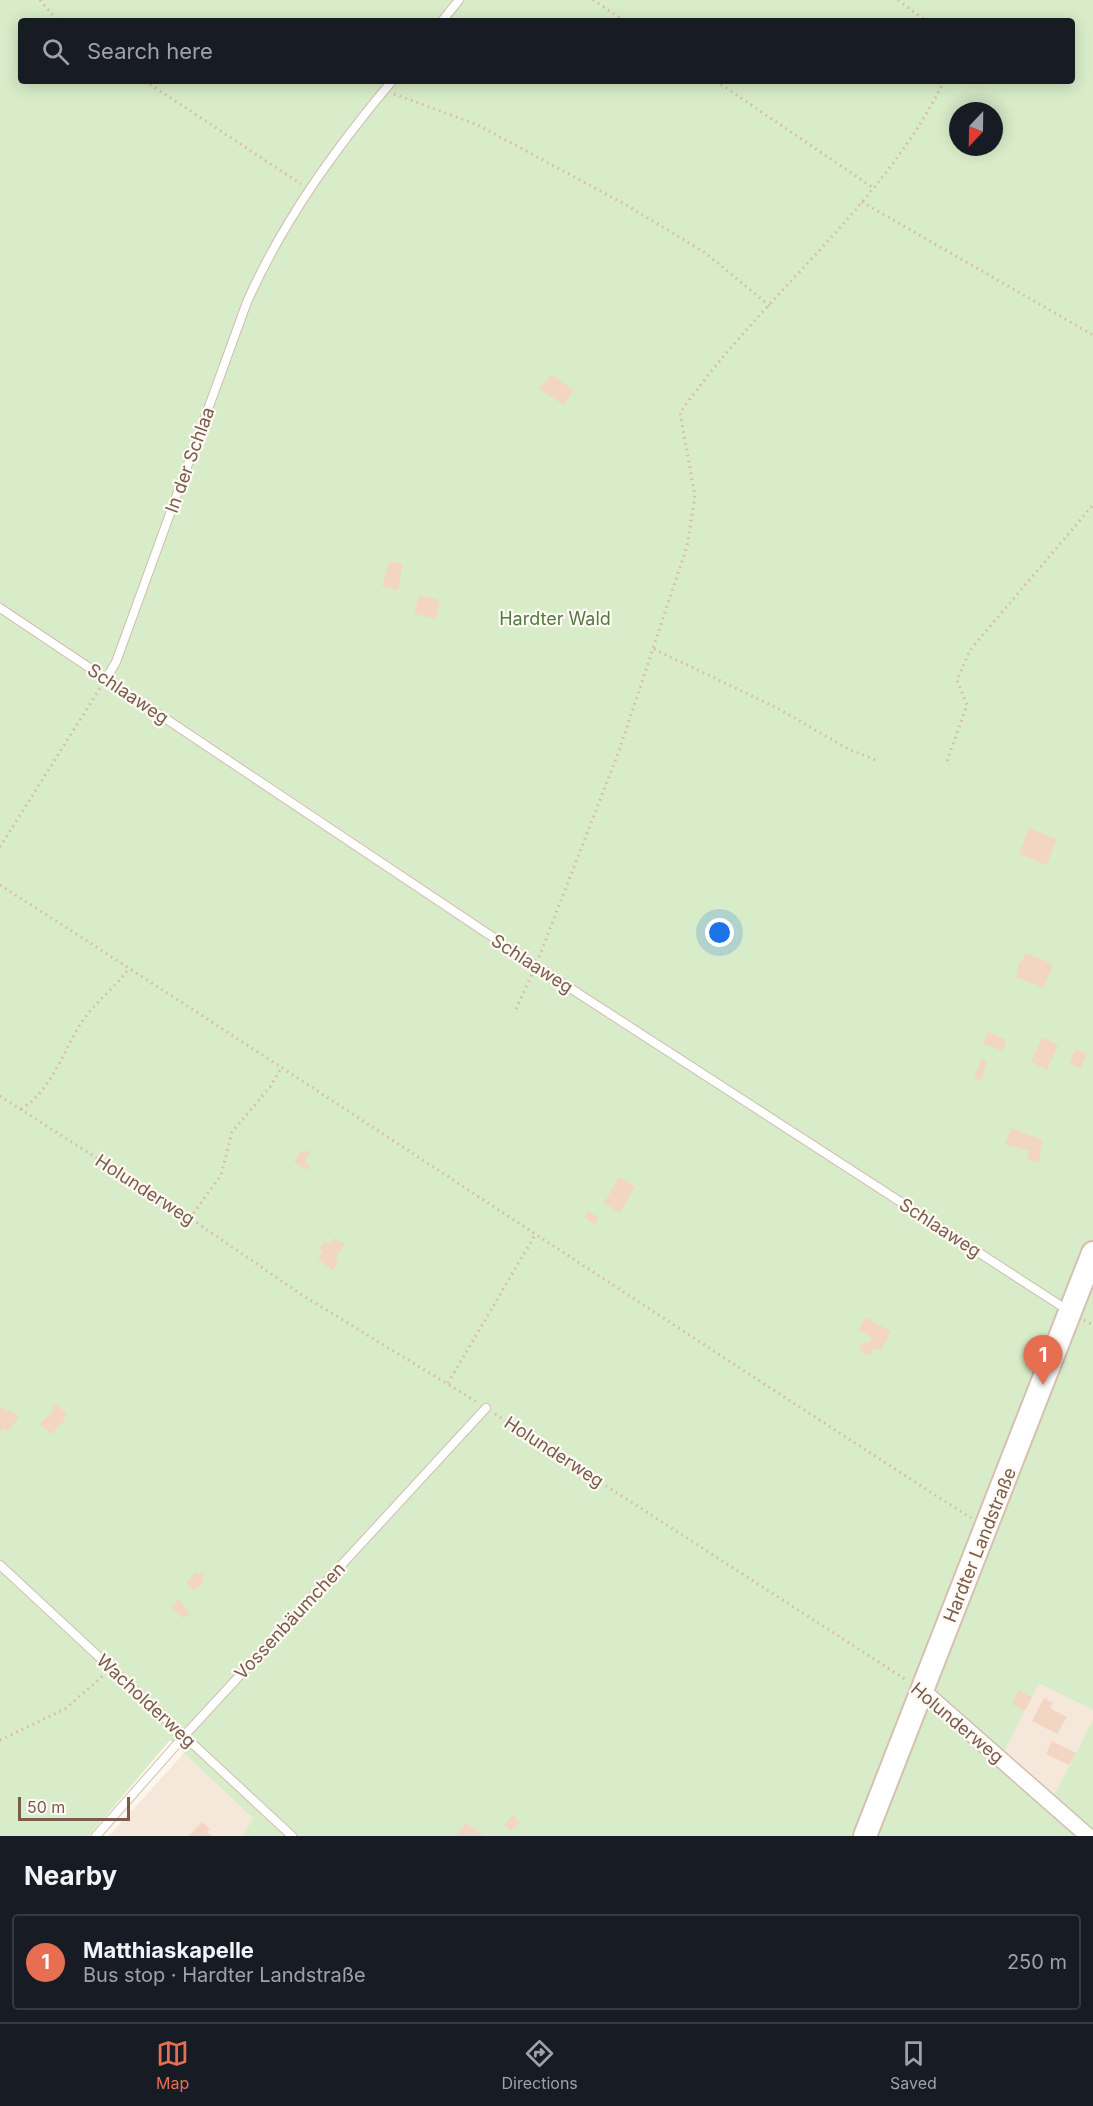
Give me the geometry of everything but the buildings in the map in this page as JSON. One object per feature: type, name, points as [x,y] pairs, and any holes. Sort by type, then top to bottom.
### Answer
[{"type":"main road","name":"Hardter Landstraße","points":[[865,1836],[987,1528],[1077,1316],[1093,1253]]},
{"type":"street","name":"Holunderweg","points":[[922,1690],[1088,1836]]},
{"type":"lane","points":[[444,18],[459,0]]},
{"type":"lane","name":"In der Schlaa","points":[[106,679],[116,662],[247,302],[269,253],[310,189],[389,84]]},
{"type":"lane","name":"Schlaaweg","points":[[0,608],[536,966],[1077,1316]]},
{"type":"lane","name":"Vossenbäumchen","points":[[96,1836],[184,1736],[486,1408]]},
{"type":"lane","name":"Wacholderweg","points":[[0,1565],[292,1836]]},
{"type":"path","points":[[40,0],[55,18]]},
{"type":"path","points":[[593,0],[620,18]]},
{"type":"path","points":[[898,0],[922,18]]},
{"type":"path","points":[[150,84],[310,189]]},
{"type":"path","points":[[720,84],[872,187]]},
{"type":"path","points":[[516,1009],[536,966],[620,751],[687,546],[695,496],[680,413],[709,372],[862,202],[896,159],[942,84]]},
{"type":"path","points":[[384,90],[478,125],[628,206],[704,252],[770,306]]},
{"type":"path","points":[[862,202],[1093,335]]},
{"type":"path","points":[[947,761],[967,705],[957,680],[970,650],[1093,505]]},
{"type":"path","points":[[654,649],[777,708],[848,748],[875,760]]},
{"type":"path","points":[[0,847],[106,679]]},
{"type":"path","points":[[0,885],[282,1066],[535,1235],[987,1528]]},
{"type":"path","points":[[21,1109],[30,1104],[54,1073],[77,1030],[129,968]]},
{"type":"path","points":[[190,1218],[221,1175],[232,1132],[270,1087],[282,1066]]},
{"type":"path","name":"Holunderweg","points":[[0,1096],[190,1218],[302,1295],[448,1383],[922,1690]]},
{"type":"path","points":[[448,1383],[535,1235]]},
{"type":"path","points":[[1077,1316],[1093,1325]]},
{"type":"path","points":[[0,1740],[65,1709],[111,1668]]},
{"type":"shaded area","points":[[1039,1682],[1093,1710],[1093,1720],[1053,1797],[1003,1754]]},
{"type":"shaded area","points":[[184,1753],[254,1818],[243,1836],[109,1836]]},
{"type":"green space","name":"Hardter Wald","points":[[0,0],[1093,0],[1093,1710],[1039,1683],[1003,1754],[1053,1797],[1093,1720],[1093,1836],[243,1836],[253,1818],[170,1740],[89,1836],[0,1836]]},
{"type":"place","name":"Matthiaskapelle","points":[[1043,1385]]}]
